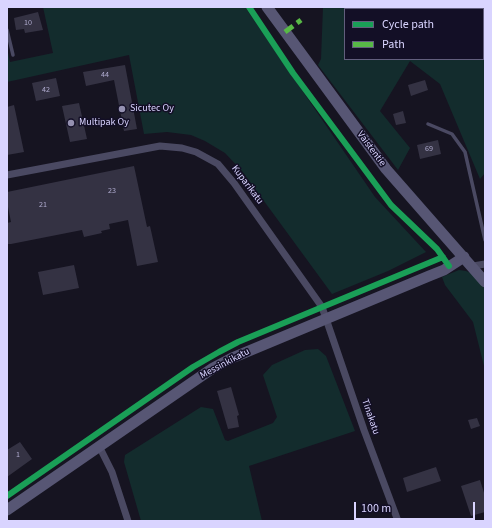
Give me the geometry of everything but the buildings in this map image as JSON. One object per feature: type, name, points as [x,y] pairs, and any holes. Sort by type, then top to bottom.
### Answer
[{"type":"street","name":"Vaistentie","points":[[267,7],[386,169],[485,282]]},
{"type":"street","name":"Kuparikatu","points":[[7,175],[160,146],[182,148],[196,152],[218,164],[234,183],[322,307],[327,318]]},
{"type":"street","name":"Messinkikatu","points":[[7,510],[213,368],[232,358],[434,274],[464,257]]},
{"type":"street","points":[[472,266],[485,264]]},
{"type":"street","name":"Tinakatu","points":[[327,318],[364,430],[398,521]]},
{"type":"street","points":[[99,446],[112,472],[128,521]]},
{"type":"lane","points":[[7,30],[13,55]]},
{"type":"lane","points":[[428,124],[452,134],[465,152],[485,240]]},
{"type":"green space","points":[[43,7],[245,7],[375,197],[426,252],[388,271],[332,294],[242,171],[225,153],[205,141],[191,135],[167,132],[144,134],[129,55],[7,82],[7,48],[10,62],[53,53]]},
{"type":"green space","points":[[323,7],[485,7],[485,173],[480,179],[440,84],[410,61],[380,111],[410,148],[398,170],[318,65],[321,59]]},
{"type":"green space","points":[[459,270],[473,274],[485,289],[485,370],[473,322],[445,285],[442,277]]},
{"type":"green space","points":[[318,349],[326,356],[355,431],[249,466],[262,521],[141,521],[124,462],[125,455],[201,407],[213,409],[225,440],[228,441],[273,423],[277,417],[263,375],[272,365],[305,350]]},
{"type":"marked path","points":[[285,32],[301,20]]},
{"type":"cycle path","points":[[249,7],[293,73],[391,205],[437,249],[449,266]]},
{"type":"cycle path","points":[[7,496],[193,367],[219,352],[238,342],[443,257]]},
{"type":"place","name":"Sicutec Oy","points":[[122,109]]},
{"type":"place","name":"Multipak Oy","points":[[71,123]]}]
